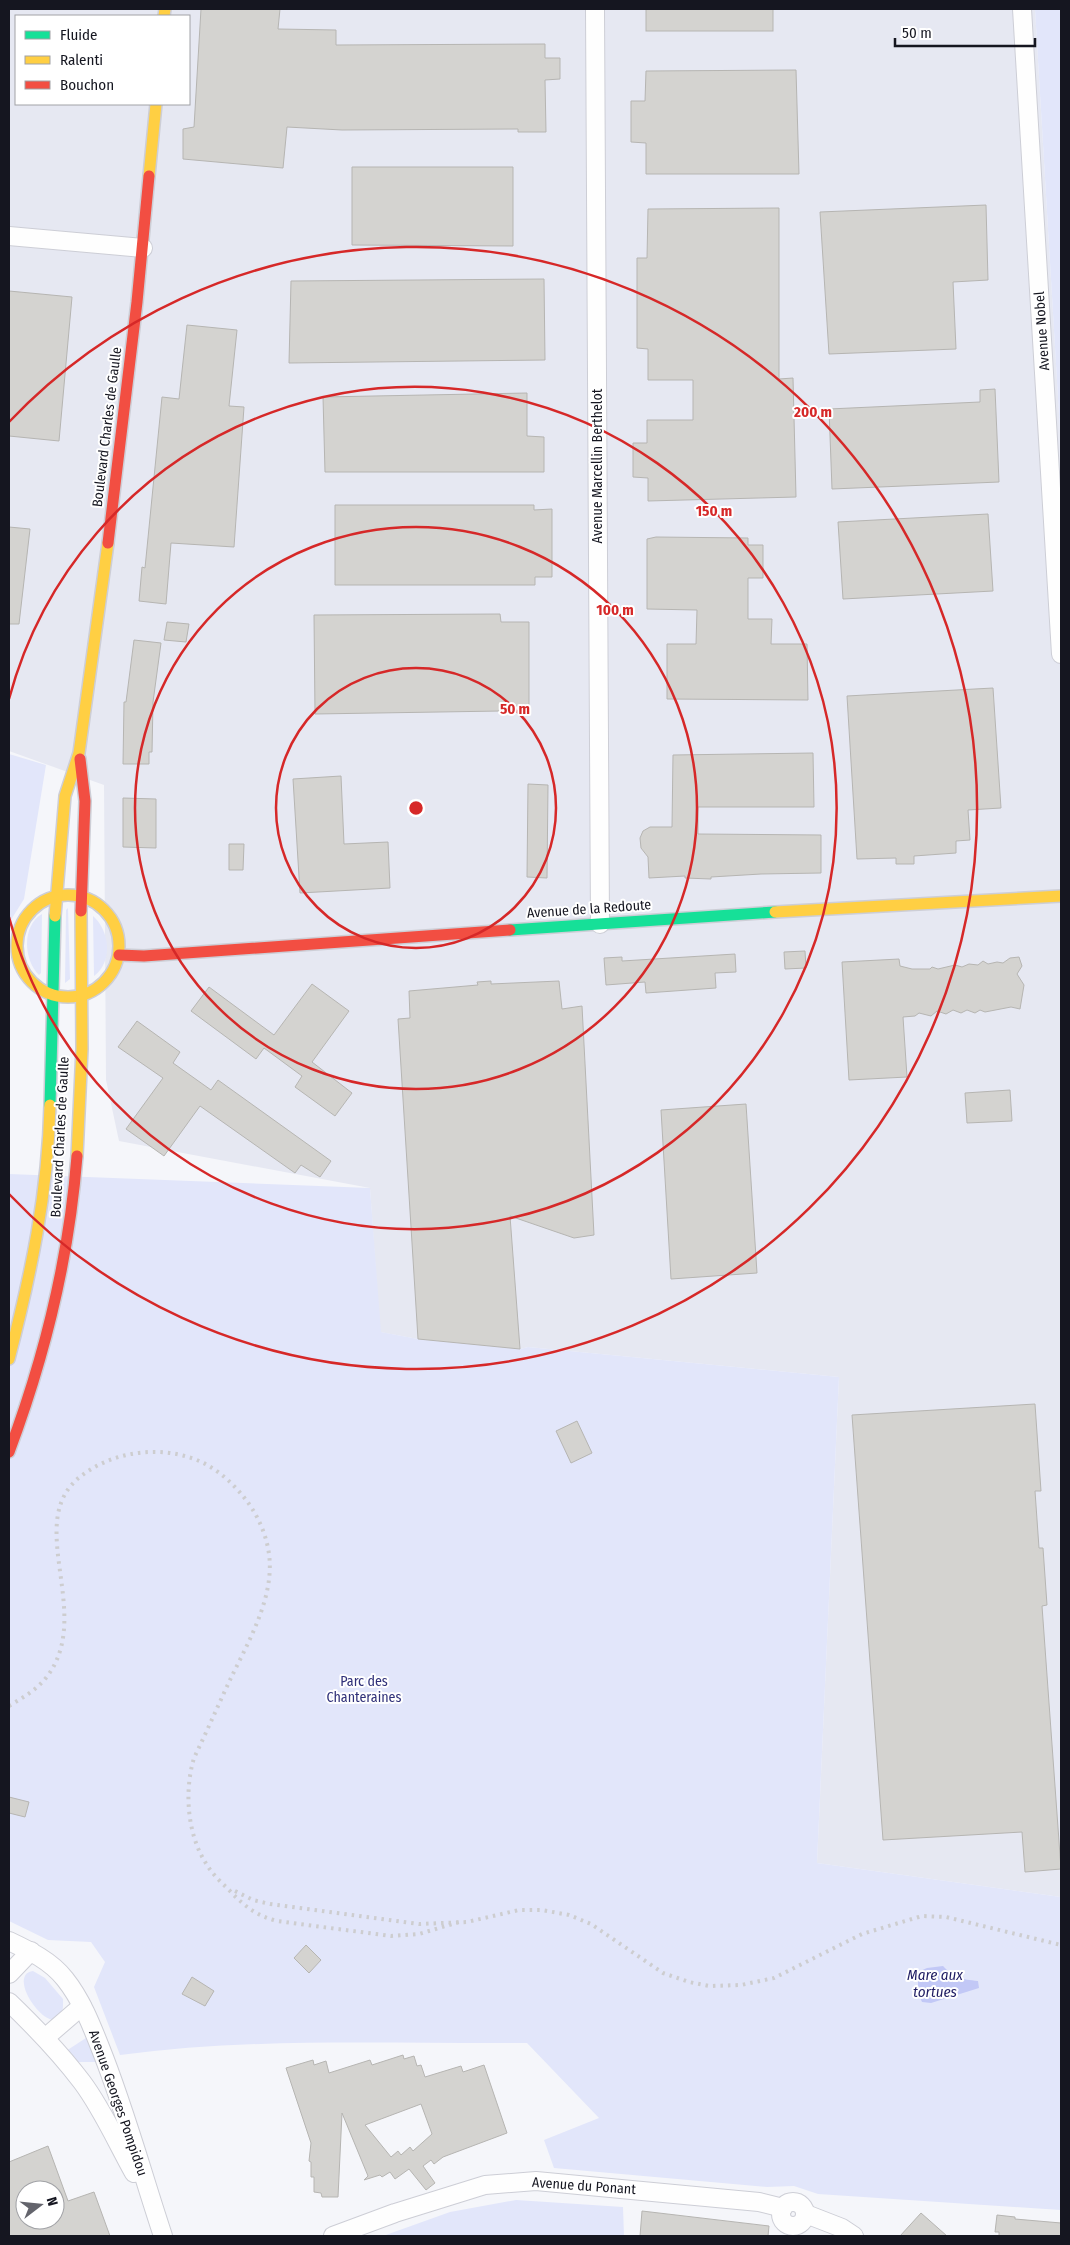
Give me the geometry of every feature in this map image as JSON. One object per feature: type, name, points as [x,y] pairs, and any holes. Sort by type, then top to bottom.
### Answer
[{"type":"main road","name":"Boulevard Charles de Gaulle","points":[[9,1359],[30,1276],[42,1209],[49,1137],[55,896],[65,796],[79,753],[113,507],[143,248],[156,105]]},
{"type":"main road","name":"Boulevard Charles de Gaulle","points":[[9,1452],[38,1370],[63,1268],[72,1212],[77,1153],[82,996],[81,896],[85,800],[79,753]]},
{"type":"main road","points":[[55,896],[81,896],[94,902],[107,914],[116,928],[119,955],[111,973],[102,984],[82,996],[65,998],[53,996],[39,989],[26,976],[19,962],[17,946],[19,930],[33,909],[55,896]]},
{"type":"main road","name":"Avenue de la Redoute","points":[[119,955],[144,956],[771,912],[1061,896]]},
{"type":"street","name":"Avenue Marcellin Berthelot","points":[[595,9],[600,924]]},
{"type":"street","name":"Avenue Nobel","points":[[1022,9],[1061,654]]},
{"type":"street","points":[[9,236],[143,248]]},
{"type":"street","name":"Avenue Georges Pompidou","points":[[9,1941],[31,1951],[50,1964],[65,1978],[82,2006],[110,2071],[163,2236]]},
{"type":"street","points":[[9,1974],[31,1951]]},
{"type":"street","name":"Avenue Georges Pompidou","points":[[9,2002],[46,2037],[98,2106],[154,2211]]},
{"type":"street","points":[[46,2037],[82,2006]]},
{"type":"street","name":"Avenue du Ponant","points":[[333,2236],[394,2212],[485,2185],[536,2181],[759,2202],[783,2208]]},
{"type":"street","points":[[806,2214],[800,2224],[787,2231],[782,2218],[783,2208],[790,2202],[798,2203],[803,2207],[806,2214],[842,2228],[854,2236]]},
{"type":"shaded area","points":[[9,9],[1035,9],[1061,448],[1061,1897],[817,1863],[839,1377],[528,1347],[520,1349],[418,1339],[380,1332],[370,1188],[119,1141],[106,1080],[104,785],[9,751]]},
{"type":"green space","points":[[1035,9],[1061,9],[1061,448]]},
{"type":"green space","points":[[9,754],[46,765],[24,899],[9,923]]},
{"type":"green space","points":[[68,908],[70,979],[65,983],[66,910]]},
{"type":"green space","points":[[42,914],[41,973],[39,975],[30,961],[27,944],[28,935],[35,919]]},
{"type":"green space","points":[[93,916],[103,930],[107,946],[107,955],[104,963],[94,976]]},
{"type":"green space","name":"Parc des Chanteraines","points":[[9,1174],[370,1188],[381,1332],[418,1339],[520,1349],[528,1347],[839,1377],[817,1863],[1061,1897],[1061,2210],[818,2194],[794,2186],[767,2187],[554,2168],[544,2140],[599,2118],[527,2043],[374,2042],[273,2044],[171,2049],[120,2055],[94,1987],[105,1962],[91,1942],[48,1940],[9,1921]]},
{"type":"green space","points":[[33,1971],[45,1978],[63,1999],[61,2015],[55,2020],[46,2017],[29,1998],[24,1986],[25,1976]]},
{"type":"green space","points":[[89,2036],[98,2062],[74,2062],[66,2051]]},
{"type":"green space","points":[[516,2200],[623,2207],[624,2236],[383,2236],[450,2212]]},
{"type":"water","name":"Mare aux tortues","points":[[943,1966],[951,1974],[959,1978],[978,1981],[979,1988],[931,2003],[922,2002],[918,1993],[918,1972],[927,1968]]},
{"type":"building","points":[[201,9],[280,9],[278,29],[336,30],[336,45],[545,44],[545,58],[560,58],[560,79],[545,80],[546,132],[518,132],[518,129],[342,130],[287,127],[283,168],[183,159],[183,129],[194,127]]},
{"type":"building","points":[[646,9],[773,9],[773,31],[646,31]]},
{"type":"building","points":[[796,70],[799,174],[646,174],[646,143],[631,142],[631,101],[645,101],[646,71]]},
{"type":"building","points":[[352,167],[513,167],[513,246],[352,245]]},
{"type":"building","points":[[986,205],[988,280],[953,282],[956,349],[829,354],[820,212]]},
{"type":"building","points":[[779,208],[779,379],[793,378],[796,497],[648,501],[648,478],[633,477],[633,443],[647,443],[647,420],[693,420],[693,380],[648,380],[648,349],[637,348],[637,258],[647,258],[648,209]]},
{"type":"building","points":[[544,279],[545,360],[289,363],[291,281]]},
{"type":"building","points":[[9,291],[72,297],[59,441],[9,436]]},
{"type":"building","points":[[187,325],[237,330],[229,406],[244,407],[234,547],[171,543],[166,604],[139,601],[142,567],[145,568],[162,397],[179,399]]},
{"type":"building","points":[[995,389],[999,482],[832,489],[829,409],[980,402],[980,390]]},
{"type":"building","points":[[527,393],[527,436],[544,437],[544,472],[325,472],[323,397]]},
{"type":"building","points":[[335,505],[534,505],[534,510],[552,509],[552,577],[535,577],[535,585],[335,585]]},
{"type":"building","points":[[988,514],[993,591],[843,599],[838,522]]},
{"type":"building","points":[[9,527],[30,529],[19,624],[9,624]]},
{"type":"building","points":[[656,537],[748,538],[748,545],[763,545],[763,578],[748,578],[748,619],[772,619],[771,644],[807,644],[808,700],[667,699],[667,644],[696,644],[697,610],[647,609],[647,539]]},
{"type":"building","points":[[500,614],[501,622],[529,622],[529,706],[501,706],[501,711],[315,714],[314,615]]},
{"type":"building","points":[[167,622],[189,624],[186,642],[164,640]]},
{"type":"building","points":[[134,640],[161,643],[153,702],[152,752],[149,752],[149,764],[123,764],[124,702],[126,702]]},
{"type":"building","points":[[993,688],[1001,808],[968,810],[970,840],[956,841],[956,853],[914,856],[914,864],[896,864],[896,858],[857,859],[847,696]]},
{"type":"building","points":[[813,753],[814,807],[698,807],[698,834],[821,835],[821,873],[761,874],[711,877],[711,879],[685,878],[685,876],[649,878],[648,857],[641,848],[640,838],[643,831],[650,827],[672,827],[673,755]]},
{"type":"building","points":[[341,776],[344,844],[388,842],[390,888],[300,893],[293,779]]},
{"type":"building","points":[[528,784],[548,785],[547,878],[527,877]]},
{"type":"building","points":[[123,798],[156,799],[156,848],[123,847]]},
{"type":"building","points":[[229,844],[244,844],[243,870],[229,870]]},
{"type":"building","points":[[805,951],[806,968],[785,969],[784,952]]},
{"type":"building","points":[[735,954],[736,972],[715,973],[716,988],[646,993],[645,982],[606,985],[604,958],[622,957],[622,961]]},
{"type":"building","points":[[1019,957],[1022,966],[1017,974],[1024,985],[1020,1009],[1011,1007],[985,1012],[980,1010],[975,1013],[967,1010],[961,1013],[953,1010],[946,1014],[937,1011],[931,1016],[919,1013],[915,1016],[903,1017],[907,1077],[849,1080],[842,962],[899,959],[900,966],[912,969],[930,969],[932,967],[938,969],[955,965],[962,967],[969,964],[978,965],[983,961],[988,964],[1003,963],[1010,958]]},
{"type":"building","points":[[491,981],[491,984],[559,981],[562,1009],[582,1006],[594,1235],[574,1238],[510,1216],[520,1349],[418,1339],[398,1019],[410,1018],[409,991],[478,985],[477,982]]},
{"type":"building","points":[[312,984],[349,1011],[312,1062],[352,1093],[335,1116],[295,1087],[302,1076],[264,1048],[256,1059],[191,1011],[209,987],[274,1035]]},
{"type":"building","points":[[137,1021],[180,1052],[173,1063],[211,1090],[218,1080],[331,1161],[320,1177],[301,1165],[295,1173],[200,1106],[164,1156],[126,1129],[163,1078],[118,1047]]},
{"type":"building","points":[[1010,1090],[1012,1121],[967,1123],[965,1093]]},
{"type":"building","points":[[746,1104],[757,1273],[671,1279],[661,1110]]},
{"type":"building","points":[[1035,1404],[1041,1491],[1035,1491],[1039,1548],[1043,1548],[1047,1605],[1042,1606],[1061,1869],[1025,1872],[1022,1832],[883,1840],[852,1415]]},
{"type":"building","points":[[577,1421],[592,1453],[571,1463],[556,1431]]},
{"type":"building","points":[[9,1797],[29,1802],[25,1817],[9,1813]]},
{"type":"building","points":[[306,1945],[321,1960],[309,1973],[294,1958]]},
{"type":"building","points":[[192,1977],[214,1991],[205,2006],[182,1994]]},
{"type":"building","points":[[403,2055],[404,2059],[414,2056],[417,2066],[421,2065],[425,2077],[461,2066],[463,2072],[484,2065],[507,2133],[443,2157],[434,2164],[431,2160],[423,2166],[435,2183],[426,2190],[409,2169],[395,2179],[390,2172],[382,2177],[380,2175],[364,2180],[368,2176],[342,2113],[338,2197],[322,2197],[321,2193],[314,2192],[314,2177],[311,2177],[311,2162],[309,2161],[311,2143],[286,2068],[313,2060],[314,2065],[326,2061],[329,2073],[370,2060],[372,2065]],"holes":[[[421,2104],[432,2134],[413,2151],[410,2147],[401,2155],[398,2151],[391,2157],[365,2125]]]},
{"type":"building","points":[[48,2146],[60,2180],[15,2180],[15,2230],[65,2230],[65,2193],[68,2201],[94,2192],[110,2236],[9,2236],[9,2162]]},
{"type":"building","points":[[642,2211],[769,2226],[768,2236],[640,2236]]},
{"type":"building","points":[[921,2213],[947,2236],[900,2236]]},
{"type":"building","points":[[997,2215],[1015,2217],[1015,2219],[1061,2223],[1061,2236],[999,2236],[999,2232],[995,2232]]},
{"type":"railway","points":[[9,1706],[28,1694],[45,1679],[59,1654],[64,1627],[57,1544],[57,1518],[64,1495],[81,1476],[93,1468],[119,1457],[147,1452],[161,1452],[188,1457],[204,1463],[232,1484],[252,1509],[266,1538],[270,1571],[264,1604],[258,1620],[194,1758],[188,1798],[191,1827],[200,1853],[212,1872],[240,1901],[251,1910],[277,1921],[391,1936],[419,1934],[459,1922]]},
{"type":"railway","points":[[235,1891],[253,1900],[270,1904],[419,1924],[467,1922],[519,1910],[542,1910],[569,1915],[591,1924],[663,1973],[689,1982],[709,1986],[741,1985],[774,1978],[862,1934],[922,1916],[946,1917],[1061,1945]]},
{"type":"traffic: fast","points":[[510,930],[775,912]]},
{"type":"traffic: fast","points":[[50,1105],[55,916]]},
{"type":"traffic: slow","points":[[164,15],[165,9]]},
{"type":"traffic: slow","points":[[149,176],[156,105]]},
{"type":"traffic: slow","points":[[55,916],[65,796],[79,753],[108,543]]},
{"type":"traffic: slow","points":[[68,895],[88,899],[104,910],[115,926],[119,946],[115,966],[104,982],[88,993],[68,997],[48,993],[32,982],[21,966],[17,946],[21,926],[32,910],[48,899],[68,895]]},
{"type":"traffic: slow","points":[[775,912],[1061,896]]},
{"type":"traffic: slow","points":[[77,1156],[82,1049],[81,911]]},
{"type":"traffic: slow","points":[[9,1359],[37,1233],[46,1170],[50,1105]]},
{"type":"traffic: jam","points":[[108,543],[137,302],[149,176]]},
{"type":"traffic: jam","points":[[80,759],[85,801],[81,911]]},
{"type":"traffic: jam","points":[[119,955],[144,956],[510,930]]},
{"type":"traffic: jam","points":[[9,1452],[34,1380],[54,1307],[68,1232],[77,1156]]}]
